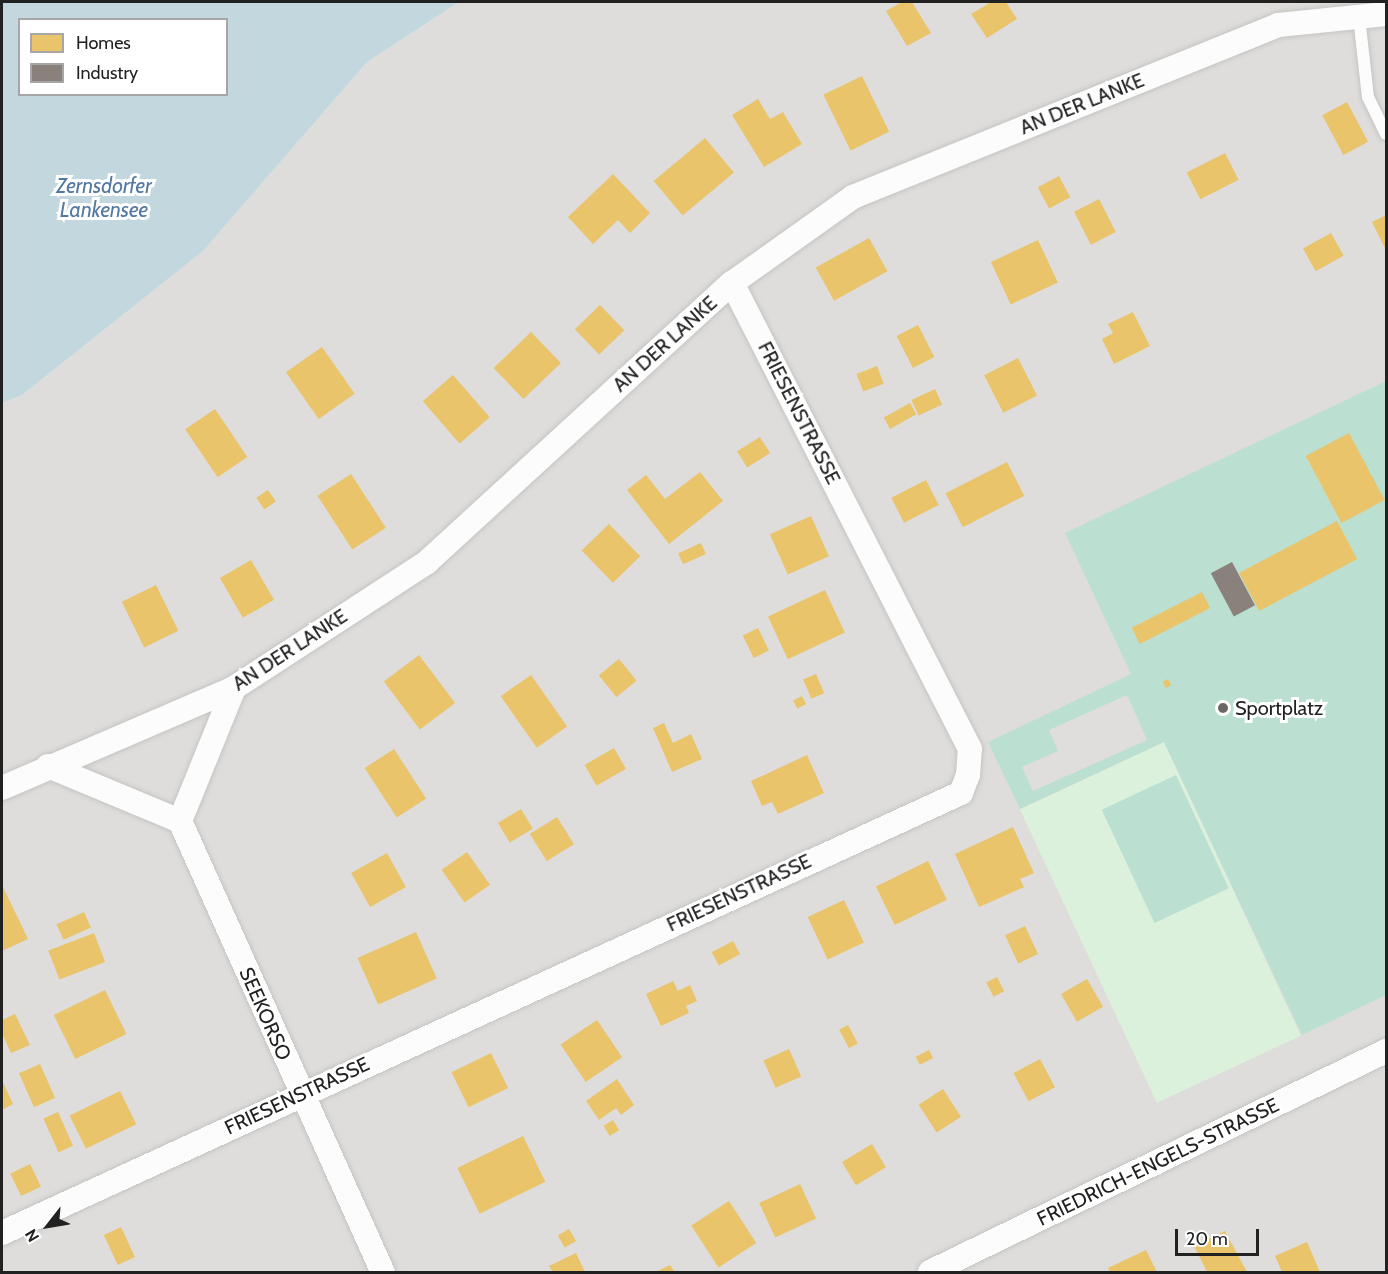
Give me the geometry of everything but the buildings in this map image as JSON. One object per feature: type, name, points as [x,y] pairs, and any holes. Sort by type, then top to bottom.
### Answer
[{"type":"street","name":"AN DER LANKE","points":[[2,788],[48,766],[234,688],[427,562],[732,283],[853,196],[1278,25],[1386,14]]},
{"type":"street","name":"FRIESENSTRASSE","points":[[2,1233],[961,793],[968,776],[970,749],[732,283]]},
{"type":"street","points":[[48,766],[180,821],[234,688]]},
{"type":"street","name":"SEEKORSO","points":[[180,821],[301,1095],[383,1272]]},
{"type":"street","name":"FRIEDRICH-ENGELS-STRASSE","points":[[930,1272],[1386,1051]]},
{"type":"lane","points":[[1359,17],[1368,97],[1386,134]]},
{"type":"shaded area","points":[[459,2],[1386,2],[1386,1272],[2,1272],[2,403],[22,395],[203,251],[367,62]]},
{"type":"shaded area","points":[[1127,695],[1147,740],[1033,791],[1022,767],[1058,751],[1049,730]]},
{"type":"green space","name":"Sportplatz","points":[[1386,381],[1386,995],[1302,1035],[1164,742],[1020,809],[988,742],[1131,674],[1065,533]]},
{"type":"green space","points":[[1164,742],[1301,1036],[1157,1103],[1020,809]]},
{"type":"green space","points":[[1176,775],[1229,888],[1155,923],[1102,810]]},
{"type":"water","name":"Zernsdorfer Lankensee","points":[[2,2],[459,2],[367,62],[203,251],[22,395],[2,403]]},
{"type":"place","name":"Sportplatz","points":[[1223,708]]}]
